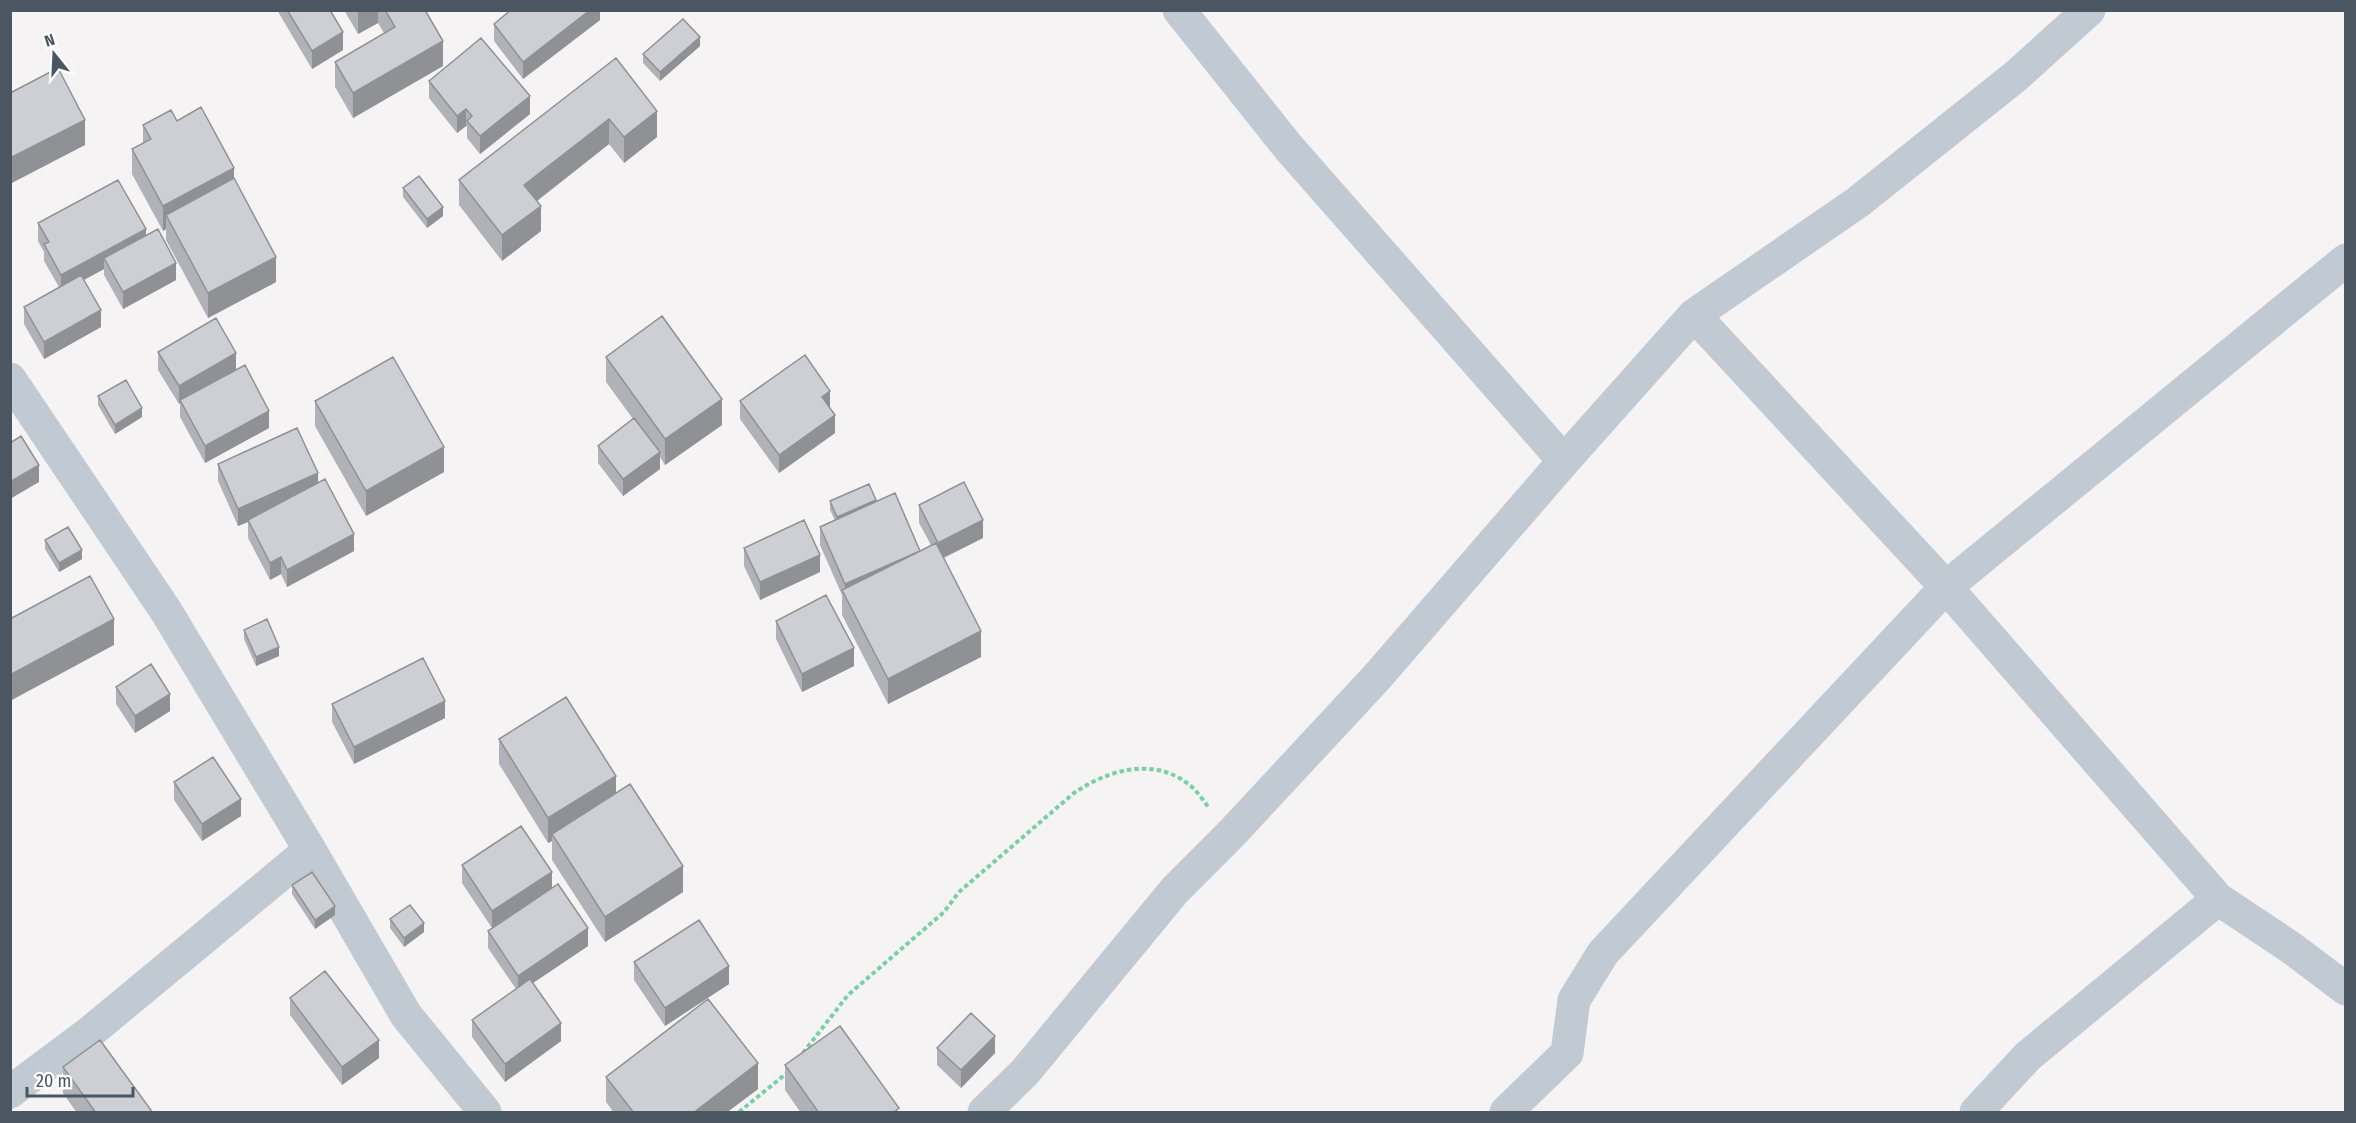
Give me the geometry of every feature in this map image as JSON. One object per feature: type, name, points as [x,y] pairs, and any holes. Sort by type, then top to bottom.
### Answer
[{"type":"street","points":[[1179,10],[1289,148],[1564,461]]},
{"type":"street","points":[[984,1113],[1026,1072],[1174,890],[1232,833],[1377,678],[1564,461],[1694,315],[1858,202],[2016,76],[2089,10]]},
{"type":"street","points":[[1506,1113],[1568,1053],[1574,1000],[1603,953],[1946,587],[2346,261]]},
{"type":"street","points":[[1694,315],[1946,587],[2218,899],[2290,947],[2346,989]]},
{"type":"street","points":[[10,379],[166,611],[406,1015],[484,1113]]},
{"type":"street","points":[[10,1092],[89,1033],[261,888],[310,850]]},
{"type":"street","points":[[1976,1113],[2028,1056],[2218,899]]},
{"type":"path","points":[[799,1058],[848,995],[944,912],[959,892],[1074,793],[1095,779],[1121,770],[1160,769],[1188,784],[1232,833]]},
{"type":"path","points":[[739,1113],[785,1076],[792,1067]]},
{"type":"building","points":[[287,10],[330,10],[343,32],[312,51]]},
{"type":"building","points":[[385,10],[425,10],[443,41],[353,93],[335,62],[395,27]]},
{"type":"building","points":[[511,10],[590,10],[523,62],[494,24]]},
{"type":"building","points":[[683,19],[700,37],[660,72],[643,54]]},
{"type":"building","points":[[481,38],[530,96],[480,136],[467,121],[472,116],[466,109],[457,116],[429,81]]},
{"type":"building","points":[[616,58],[657,111],[624,137],[609,119],[524,185],[541,206],[502,235],[459,180]]},
{"type":"building","points":[[58,68],[85,120],[10,158],[10,93]]},
{"type":"building","points":[[201,107],[234,168],[163,206],[132,149],[151,139],[143,125],[171,110],[177,121]]},
{"type":"building","points":[[419,176],[443,207],[427,219],[403,188]]},
{"type":"building","points":[[234,178],[276,257],[208,293],[166,215]]},
{"type":"building","points":[[118,180],[146,229],[61,275],[44,244],[49,242],[38,223]]},
{"type":"building","points":[[158,229],[176,263],[123,292],[104,258]]},
{"type":"building","points":[[81,275],[101,310],[44,342],[24,307]]},
{"type":"building","points":[[662,316],[722,399],[665,439],[606,357]]},
{"type":"building","points":[[216,318],[236,353],[179,386],[158,352]]},
{"type":"building","points":[[805,355],[830,391],[822,397],[835,415],[779,455],[740,401]]},
{"type":"building","points":[[393,357],[444,447],[366,491],[315,401]]},
{"type":"building","points":[[245,365],[269,411],[205,446],[180,400]]},
{"type":"building","points":[[126,380],[142,408],[115,425],[98,396]]},
{"type":"building","points":[[634,418],[660,452],[623,479],[598,446]]},
{"type":"building","points":[[297,428],[318,473],[238,509],[218,464]]},
{"type":"building","points":[[21,436],[39,465],[10,482],[10,443]]},
{"type":"building","points":[[325,479],[354,534],[287,570],[281,557],[270,563],[248,520]]},
{"type":"building","points":[[964,482],[983,520],[938,543],[919,505]]},
{"type":"building","points":[[869,484],[876,500],[837,517],[830,501]]},
{"type":"building","points":[[895,493],[920,551],[845,584],[820,527]]},
{"type":"building","points":[[804,520],[820,555],[760,582],[744,548]]},
{"type":"building","points":[[68,527],[82,550],[59,563],[45,540]]},
{"type":"building","points":[[936,543],[981,631],[888,679],[842,590]]},
{"type":"building","points":[[90,576],[114,619],[10,675],[10,619]]},
{"type":"building","points":[[826,595],[854,648],[802,674],[776,621]]},
{"type":"building","points":[[267,619],[279,647],[256,657],[244,630]]},
{"type":"building","points":[[423,658],[445,701],[354,747],[332,704]]},
{"type":"building","points":[[151,664],[170,694],[135,716],[116,687]]},
{"type":"building","points":[[566,697],[616,776],[548,818],[499,739]]},
{"type":"building","points":[[213,757],[241,799],[202,824],[174,782]]},
{"type":"building","points":[[630,784],[683,866],[605,917],[552,834]]},
{"type":"building","points":[[521,826],[552,872],[492,911],[462,865]]},
{"type":"building","points":[[312,872],[335,906],[315,920],[292,885]]},
{"type":"building","points":[[558,884],[588,928],[518,976],[488,931]]},
{"type":"building","points":[[410,905],[424,923],[404,938],[390,919]]},
{"type":"building","points":[[699,920],[729,966],[665,1008],[634,962]]},
{"type":"building","points":[[325,971],[379,1040],[342,1067],[290,998]]},
{"type":"building","points":[[530,979],[561,1023],[505,1064],[472,1020]]},
{"type":"building","points":[[708,999],[758,1063],[693,1113],[634,1113],[606,1077]]},
{"type":"building","points":[[971,1013],[995,1036],[961,1070],[937,1048]]},
{"type":"building","points":[[840,1026],[899,1108],[893,1113],[819,1113],[785,1065]]},
{"type":"building","points":[[100,1040],[153,1113],[96,1113],[63,1067]]}]
